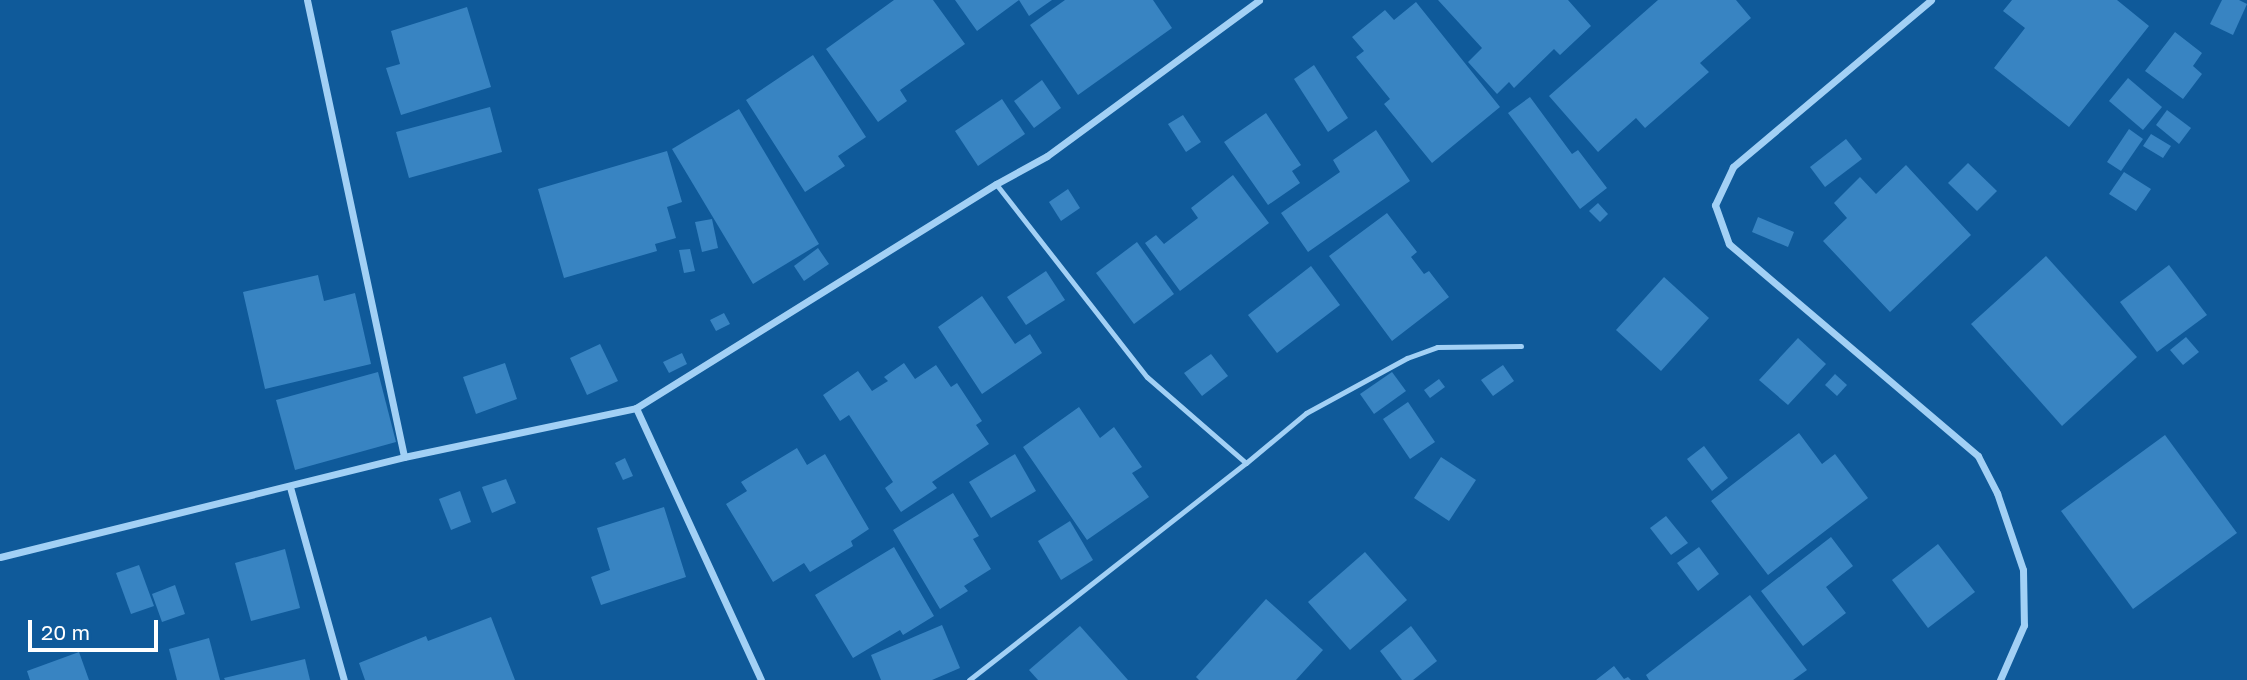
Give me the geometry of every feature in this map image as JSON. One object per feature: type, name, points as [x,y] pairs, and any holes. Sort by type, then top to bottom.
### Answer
[{"type":"street","points":[[307,0],[404,457]]},
{"type":"street","points":[[0,557],[404,457],[636,408],[996,184],[1047,156],[1259,0]]},
{"type":"street","points":[[1931,0],[1733,167],[1715,205],[1729,244],[1978,456],[1997,493],[2023,570],[2024,625],[2000,680]]},
{"type":"street","points":[[636,408],[761,680]]},
{"type":"street","points":[[290,487],[344,680]]},
{"type":"lane","points":[[996,184],[1147,377],[1246,463]]},
{"type":"lane","points":[[968,680],[1306,413],[1408,358],[1437,347],[1521,346]]},
{"type":"building","points":[[894,0],[933,0],[965,44],[900,90],[907,101],[878,122],[826,49]]},
{"type":"building","points":[[955,0],[1019,0],[977,31]]},
{"type":"building","points":[[1019,0],[1052,0],[1029,16]]},
{"type":"building","points":[[1065,0],[1153,0],[1172,28],[1078,95],[1030,25]]},
{"type":"building","points":[[1438,0],[1568,0],[1591,26],[1560,55],[1554,49],[1514,88],[1509,82],[1497,94],[1468,62],[1482,48]]},
{"type":"building","points":[[1658,0],[1736,0],[1751,18],[1700,63],[1709,72],[1645,128],[1636,118],[1598,152],[1549,96]]},
{"type":"building","points":[[2012,0],[2117,0],[2149,26],[2069,127],[1994,68],[2025,28],[2003,11]]},
{"type":"building","points":[[2222,0],[2239,0],[2247,4],[2233,35],[2210,24]]},
{"type":"building","points":[[1416,2],[1500,107],[1432,163],[1384,104],[1390,99],[1356,57],[1364,51],[1352,37],[1385,10],[1394,20]]},
{"type":"building","points":[[467,7],[491,87],[401,115],[386,68],[400,64],[391,31]]},
{"type":"building","points":[[2175,32],[2202,53],[2193,66],[2202,74],[2183,99],[2145,71]]},
{"type":"building","points":[[813,55],[866,137],[838,156],[845,166],[805,192],[746,100]]},
{"type":"building","points":[[1314,65],[1348,118],[1328,132],[1294,79]]},
{"type":"building","points":[[2128,78],[2162,107],[2143,130],[2109,101]]},
{"type":"building","points":[[1042,80],[1061,108],[1034,128],[1014,101]]},
{"type":"building","points":[[1530,97],[1572,154],[1578,150],[1607,188],[1580,209],[1508,113]]},
{"type":"building","points":[[1002,99],[1025,134],[978,166],[955,131]]},
{"type":"building","points":[[490,107],[502,152],[409,178],[396,132]]},
{"type":"building","points":[[739,109],[819,244],[753,284],[672,149]]},
{"type":"building","points":[[2167,110],[2191,128],[2179,144],[2156,125]]},
{"type":"building","points":[[1266,113],[1301,165],[1292,171],[1300,183],[1268,205],[1224,142]]},
{"type":"building","points":[[1183,115],[1201,142],[1186,152],[1168,124]]},
{"type":"building","points":[[2129,129],[2143,139],[2121,171],[2107,162]]},
{"type":"building","points":[[1376,130],[1410,181],[1308,252],[1281,213],[1340,172],[1333,160]]},
{"type":"building","points":[[2151,134],[2171,146],[2163,158],[2143,146]]},
{"type":"building","points":[[1846,139],[1862,159],[1825,187],[1810,167]]},
{"type":"building","points":[[667,151],[682,202],[667,207],[676,238],[655,244],[657,251],[564,278],[538,189]]},
{"type":"building","points":[[1968,163],[1997,191],[1977,211],[1948,183]]},
{"type":"building","points":[[1906,165],[1971,235],[1890,312],[1823,241],[1847,218],[1834,203],[1860,177],[1876,194]]},
{"type":"building","points":[[2124,172],[2151,189],[2136,211],[2109,194]]},
{"type":"building","points":[[1233,175],[1269,223],[1180,291],[1145,243],[1156,235],[1164,244],[1198,218],[1191,208]]},
{"type":"building","points":[[1068,189],[1080,208],[1061,221],[1049,202]]},
{"type":"building","points":[[1598,203],[1608,214],[1600,222],[1589,211]]},
{"type":"building","points":[[1387,213],[1417,252],[1411,257],[1424,274],[1429,271],[1449,297],[1392,341],[1329,256]]},
{"type":"building","points":[[1758,217],[1794,232],[1788,247],[1752,232]]},
{"type":"building","points":[[712,219],[718,248],[702,252],[695,222]]},
{"type":"building","points":[[1137,242],[1174,294],[1134,324],[1096,273]]},
{"type":"building","points":[[818,248],[829,264],[804,281],[794,266]]},
{"type":"building","points":[[690,249],[695,271],[684,273],[679,250]]},
{"type":"building","points":[[2046,256],[2137,357],[2062,426],[1971,324]]},
{"type":"building","points":[[2169,265],[2207,315],[2157,352],[2120,302]]},
{"type":"building","points":[[1311,266],[1340,305],[1277,353],[1248,315]]},
{"type":"building","points":[[1046,271],[1065,300],[1026,325],[1007,297]]},
{"type":"building","points":[[318,275],[324,301],[355,293],[371,364],[265,389],[243,292]]},
{"type":"building","points":[[1664,277],[1709,318],[1661,371],[1616,330]]},
{"type":"building","points":[[982,296],[1015,344],[1030,334],[1042,353],[982,394],[938,327]]},
{"type":"building","points":[[724,313],[730,324],[716,331],[710,320]]},
{"type":"building","points":[[2186,337],[2199,352],[2183,365],[2170,350]]},
{"type":"building","points":[[1798,338],[1826,364],[1788,405],[1759,380]]},
{"type":"building","points":[[600,344],[618,381],[587,395],[570,358]]},
{"type":"building","points":[[682,353],[687,364],[669,373],[663,362]]},
{"type":"building","points":[[1211,354],[1228,376],[1202,396],[1184,373]]},
{"type":"building","points":[[505,363],[517,399],[476,414],[463,377]]},
{"type":"building","points":[[904,363],[915,379],[936,365],[951,387],[957,383],[982,421],[976,425],[989,444],[932,482],[937,488],[901,512],[885,488],[893,482],[849,415],[840,421],[823,395],[858,371],[872,391],[888,381],[884,377]]},
{"type":"building","points":[[1503,365],[1514,381],[1493,396],[1481,380]]},
{"type":"building","points":[[378,372],[396,442],[295,470],[276,400]]},
{"type":"building","points":[[1392,372],[1406,391],[1374,414],[1360,394]]},
{"type":"building","points":[[1835,374],[1847,385],[1837,396],[1825,385]]},
{"type":"building","points":[[1439,379],[1445,387],[1430,398],[1424,390]]},
{"type":"building","points":[[1408,402],[1435,442],[1410,459],[1383,419]]},
{"type":"building","points":[[1079,407],[1100,438],[1114,427],[1142,467],[1132,473],[1149,497],[1087,540],[1023,447]]},
{"type":"building","points":[[1799,433],[1822,464],[1835,454],[1868,498],[1768,575],[1711,501]]},
{"type":"building","points":[[2165,435],[2237,533],[2133,609],[2061,511]]},
{"type":"building","points":[[1704,446],[1728,478],[1712,491],[1687,459]]},
{"type":"building","points":[[797,448],[807,465],[825,454],[869,529],[851,541],[853,546],[810,572],[804,563],[773,582],[726,504],[747,491],[741,482]]},
{"type":"building","points":[[1015,454],[1036,491],[991,518],[969,482]]},
{"type":"building","points":[[1441,457],[1476,480],[1449,521],[1414,498]]},
{"type":"building","points":[[625,458],[633,476],[623,480],[615,463]]},
{"type":"building","points":[[506,479],[516,503],[492,513],[482,487]]},
{"type":"building","points":[[460,491],[471,522],[451,530],[439,499]]},
{"type":"building","points":[[953,493],[979,536],[973,539],[991,569],[964,586],[968,591],[940,609],[893,530]]},
{"type":"building","points":[[664,507],[686,577],[601,605],[591,577],[610,570],[597,528]]},
{"type":"building","points":[[1666,516],[1688,543],[1671,555],[1650,528]]},
{"type":"building","points":[[1070,521],[1093,560],[1061,580],[1038,541]]},
{"type":"building","points":[[1831,537],[1853,566],[1826,587],[1846,613],[1803,646],[1761,591]]},
{"type":"building","points":[[1938,544],[1975,592],[1928,628],[1892,580]]},
{"type":"building","points":[[894,547],[934,616],[903,635],[900,630],[853,658],[815,595]]},
{"type":"building","points":[[1699,547],[1719,574],[1698,591],[1677,563]]},
{"type":"building","points":[[285,549],[300,608],[251,621],[235,563]]},
{"type":"building","points":[[1365,552],[1407,600],[1350,650],[1308,602]]},
{"type":"building","points":[[139,565],[154,606],[131,614],[116,573]]},
{"type":"building","points":[[175,585],[185,614],[162,622],[152,594]]},
{"type":"building","points":[[1750,595],[1807,670],[1793,680],[1649,680],[1646,675]]},
{"type":"building","points":[[1266,599],[1323,650],[1296,680],[1199,680],[1196,677]]},
{"type":"building","points":[[491,617],[515,680],[365,680],[359,663],[426,636],[428,641]]},
{"type":"building","points":[[942,625],[960,668],[932,680],[881,680],[871,655]]},
{"type":"building","points":[[1080,626],[1128,680],[1038,680],[1029,670]]},
{"type":"building","points":[[1411,626],[1437,661],[1413,680],[1402,680],[1380,651]]},
{"type":"building","points":[[209,638],[220,680],[177,680],[169,649]]},
{"type":"building","points":[[79,652],[89,680],[30,680],[27,671]]},
{"type":"building","points":[[305,659],[310,680],[224,678]]},
{"type":"building","points":[[1614,666],[1624,679],[1628,677],[1631,680],[1596,680]]}]
